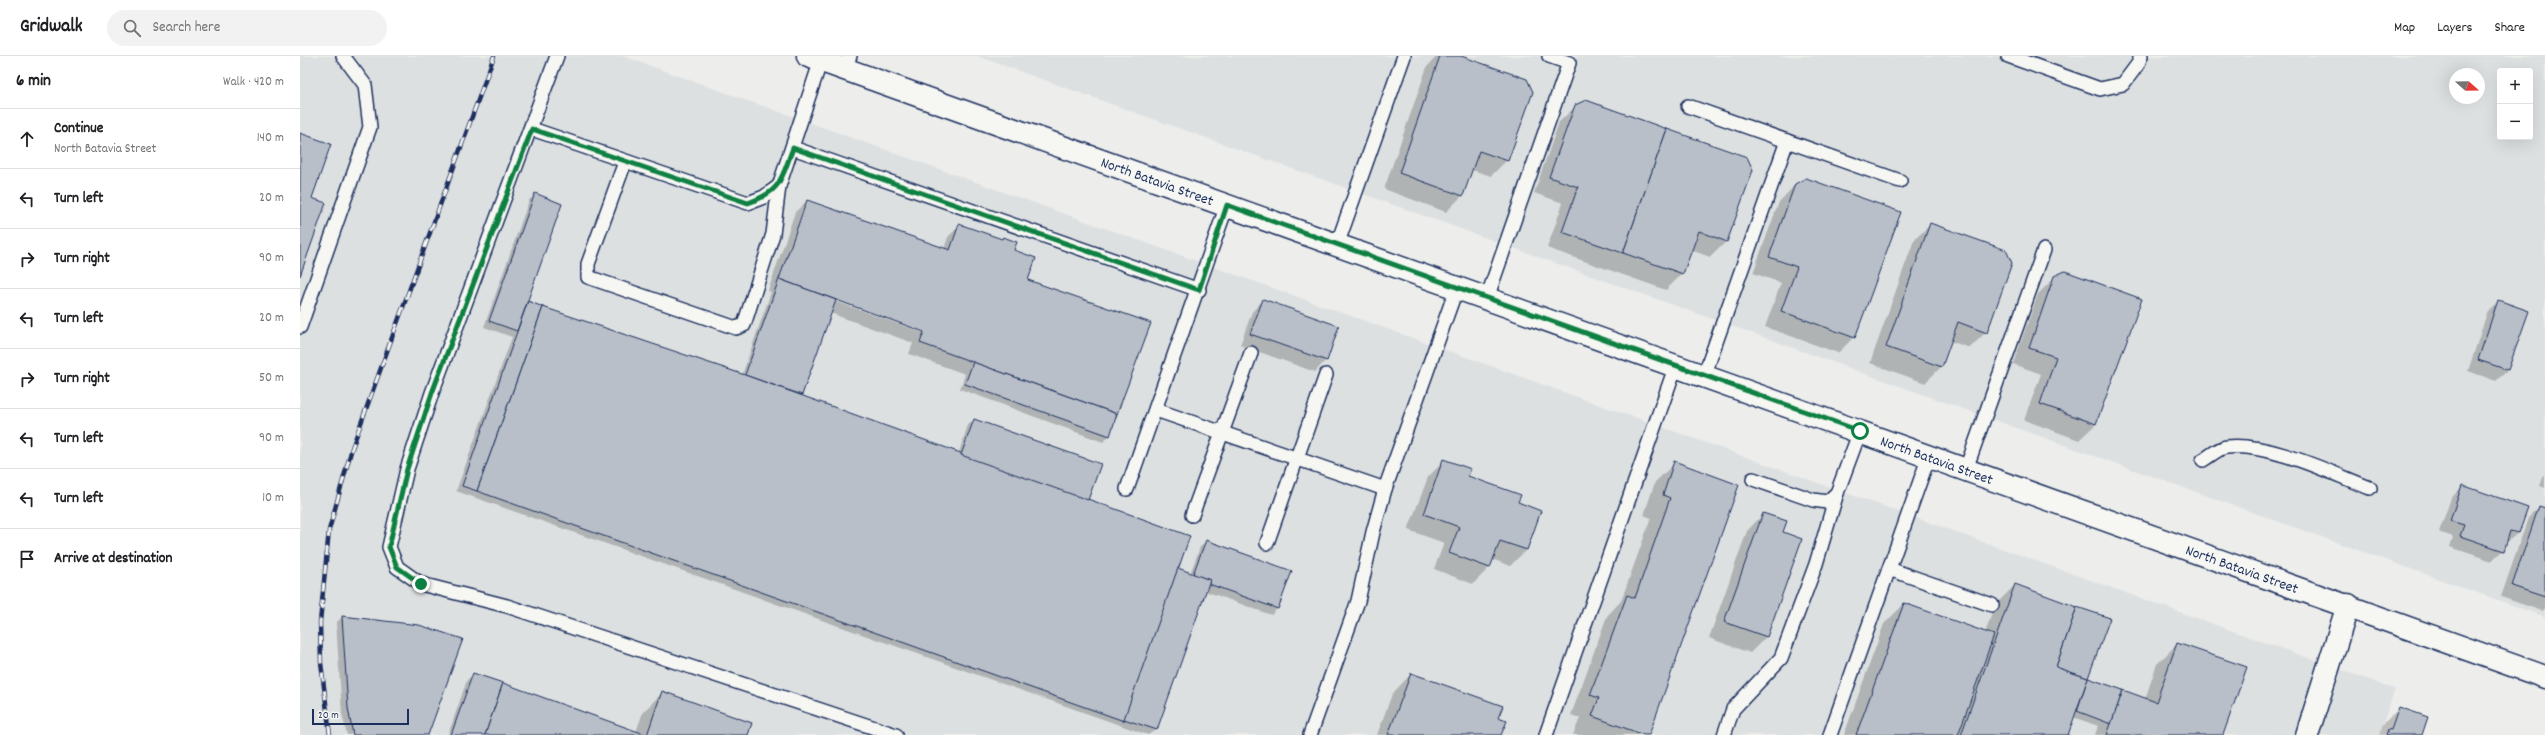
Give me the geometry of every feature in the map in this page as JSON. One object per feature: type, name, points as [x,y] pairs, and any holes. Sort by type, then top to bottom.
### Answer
[{"type":"main road","name":"North Batavia Street","points":[[815,58],[847,63],[1337,245],[2348,605],[2545,677]]},
{"type":"main road","points":[[2307,735],[2348,605]]},
{"type":"lane","points":[[300,327],[370,127],[365,85],[343,56]]},
{"type":"lane","points":[[557,56],[532,129],[432,393],[407,469],[389,547],[397,567],[421,584],[507,606],[896,735]]},
{"type":"lane","points":[[1337,245],[1404,56]]},
{"type":"lane","points":[[1487,298],[1569,63],[1549,56]]},
{"type":"lane","points":[[2008,56],[2100,89],[2123,84],[2138,64],[2141,56]]},
{"type":"lane","points":[[625,162],[588,264],[588,277],[736,328],[744,325],[773,234],[779,186],[793,148],[815,58]]},
{"type":"lane","points":[[1688,106],[1900,181]]},
{"type":"lane","points":[[532,129],[748,203],[764,197],[779,186]]},
{"type":"lane","points":[[1704,376],[1787,141]]},
{"type":"lane","points":[[793,148],[1199,290]]},
{"type":"lane","points":[[1127,489],[1199,290],[1227,205]]},
{"type":"lane","points":[[1966,469],[2044,250]]},
{"type":"lane","points":[[1310,735],[1358,601],[1373,532],[1385,488],[1457,287]]},
{"type":"lane","points":[[1192,515],[1251,353]]},
{"type":"lane","points":[[1546,735],[1676,365]]},
{"type":"lane","points":[[1267,543],[1326,375]]},
{"type":"lane","points":[[1156,410],[1385,488]]},
{"type":"lane","points":[[1724,735],[1733,709],[1780,658],[1816,564],[1836,494],[1860,431]]},
{"type":"lane","points":[[2203,460],[2226,446],[2252,447],[2281,455],[2370,488]]},
{"type":"lane","points":[[1830,735],[1929,456]]},
{"type":"lane","points":[[1753,479],[1813,500],[1827,502],[1836,494]]},
{"type":"lane","points":[[1889,569],[1992,605]]},
{"type":"shaded area","points":[[300,56],[623,56],[2395,689],[2379,735],[300,735]]},
{"type":"shaded area","points":[[977,56],[2545,56],[2545,617]]},
{"type":"building","points":[[1440,56],[1461,56],[1527,79],[1533,92],[1508,161],[1479,151],[1463,196],[1399,173]]},
{"type":"building","points":[[1586,100],[1667,129],[1623,253],[1562,232],[1578,187],[1549,177],[1575,105]]},
{"type":"building","points":[[1667,129],[1747,157],[1753,170],[1727,242],[1699,231],[1683,274],[1623,253]]},
{"type":"building","points":[[300,133],[331,144],[312,198],[326,203],[300,276]]},
{"type":"building","points":[[1806,178],[1901,212],[1855,338],[1781,311],[1797,267],[1769,257],[1795,184]]},
{"type":"building","points":[[535,193],[562,204],[517,331],[489,321]]},
{"type":"building","points":[[807,200],[950,250],[959,224],[1002,239],[1003,237],[1017,242],[1014,250],[1036,258],[1028,280],[1151,323],[1117,414],[920,343],[924,332],[779,279]]},
{"type":"building","points":[[1930,223],[2006,250],[2012,263],[1987,333],[1958,322],[1942,367],[1886,347]]},
{"type":"building","points":[[2065,271],[2142,299],[2096,424],[2040,404],[2056,357],[2029,348],[2054,276]]},
{"type":"building","points":[[779,279],[836,300],[802,395],[745,375]]},
{"type":"building","points":[[1263,299],[1339,326],[1327,361],[1250,334]]},
{"type":"building","points":[[2498,300],[2529,311],[2508,370],[2478,360]]},
{"type":"building","points":[[528,301],[543,307],[477,491],[462,486]]},
{"type":"building","points":[[543,307],[745,375],[1190,536],[1124,721],[477,491]]},
{"type":"building","points":[[973,362],[1117,414],[1110,436],[965,384]]},
{"type":"building","points":[[974,419],[1101,464],[1088,500],[961,455]]},
{"type":"building","points":[[1443,459],[1471,469],[1468,476],[1521,495],[1518,502],[1541,511],[1527,550],[1500,541],[1490,568],[1449,553],[1459,527],[1424,514]]},
{"type":"building","points":[[1674,461],[1739,485],[1649,735],[1644,735],[1592,716],[1599,698],[1590,695],[1627,595],[1635,598],[1670,498],[1663,495]]},
{"type":"building","points":[[2462,485],[2528,508],[2519,533],[2510,531],[2504,551],[2460,536],[2464,525],[2450,521]]},
{"type":"building","points":[[2539,506],[2545,508],[2545,597],[2512,586]]},
{"type":"building","points":[[1763,513],[1787,521],[1783,532],[1802,539],[1767,637],[1724,622]]},
{"type":"building","points":[[1206,540],[1292,571],[1278,609],[1209,584],[1210,580],[1193,574]]},
{"type":"building","points":[[1178,568],[1210,580],[1157,730],[1124,719]]},
{"type":"building","points":[[2015,584],[2077,607],[2056,667],[2088,678],[2068,735],[1961,735]]},
{"type":"building","points":[[1904,603],[1994,635],[1958,735],[1856,735]]},
{"type":"building","points":[[2077,607],[2110,618],[2088,678],[2056,667]]},
{"type":"building","points":[[342,616],[419,625],[463,639],[428,735],[353,735],[348,708]]},
{"type":"building","points":[[2177,643],[2247,667],[2223,735],[2107,735],[2123,690],[2156,702]]},
{"type":"building","points":[[473,673],[503,683],[485,735],[451,735]]},
{"type":"building","points":[[1411,673],[1503,706],[1498,718],[1507,721],[1501,735],[1388,735]]},
{"type":"building","points":[[2088,678],[2123,690],[2111,724],[2077,711]]},
{"type":"building","points":[[503,683],[647,735],[485,735]]},
{"type":"building","points":[[662,691],[752,723],[748,735],[647,735]]},
{"type":"building","points":[[2399,707],[2428,717],[2422,735],[2386,735],[2388,729],[2391,730]]},
{"type":"railway","points":[[330,735],[321,663],[320,622],[329,530],[352,448],[494,56]]},
{"type":"route","points":[[421,584],[397,567],[389,547],[407,469],[432,393],[532,129],[748,203],[764,197],[779,186],[793,148],[1199,290],[1227,205],[1860,431]]}]
